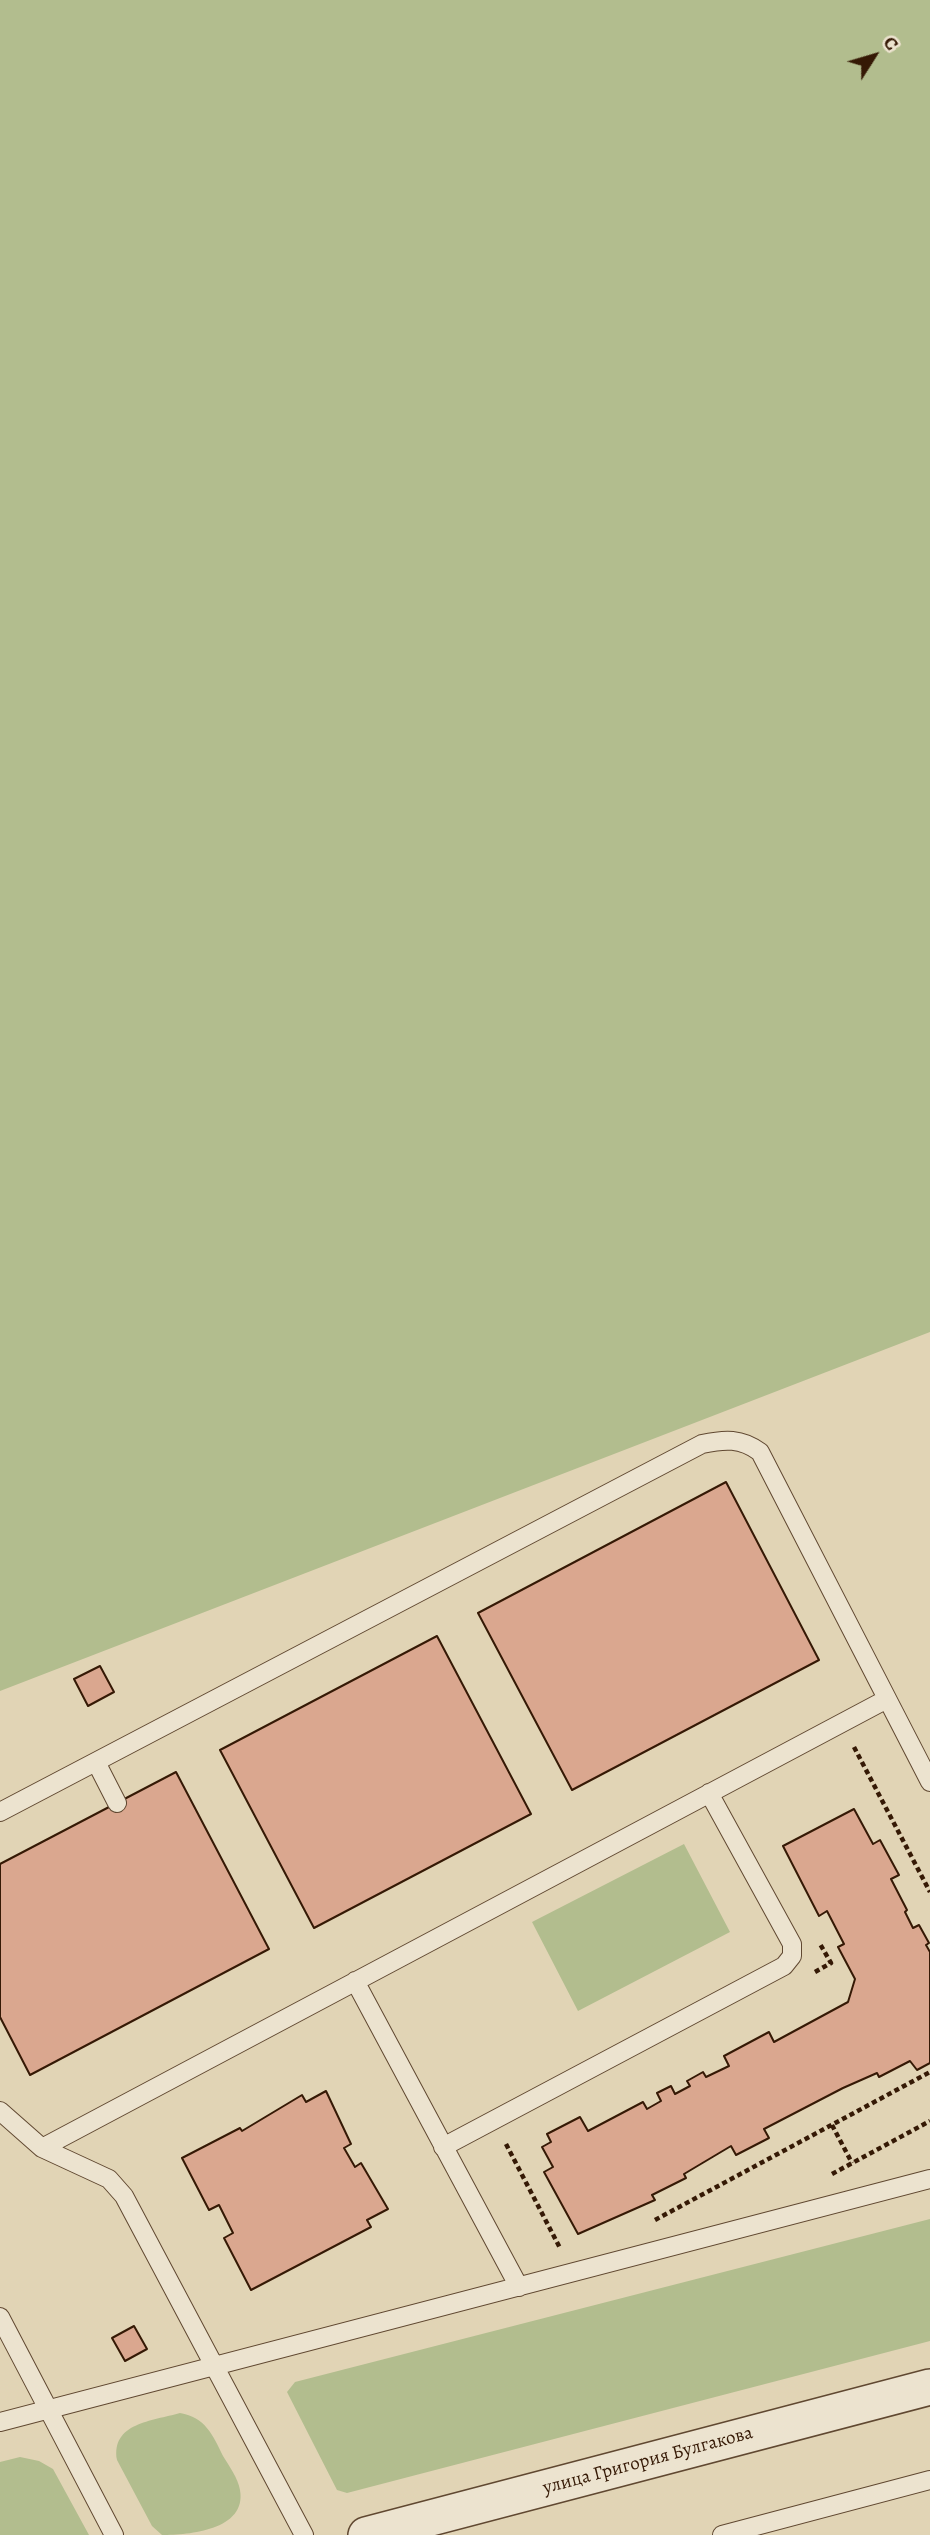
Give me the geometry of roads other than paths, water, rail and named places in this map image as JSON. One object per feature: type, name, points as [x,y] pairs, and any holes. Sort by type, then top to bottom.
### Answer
[{"type":"street","name":"улица Григория Булгакова","points":[[366,2535],[930,2387]]},
{"type":"lane","points":[[0,1812],[702,1444],[724,1439],[747,1442],[760,1452],[930,1783]]},
{"type":"lane","points":[[42,2148],[887,1699]]},
{"type":"lane","points":[[96,1762],[117,1803]]},
{"type":"lane","points":[[443,2147],[784,1966],[792,1956],[792,1944],[709,1793]]},
{"type":"lane","points":[[355,1981],[519,2287]]},
{"type":"lane","points":[[0,2111],[42,2148],[109,2179],[124,2196],[304,2535]]},
{"type":"lane","points":[[0,2422],[930,2179]]},
{"type":"lane","points":[[0,2317],[114,2535]]},
{"type":"lane","points":[[722,2535],[930,2480]]}]
